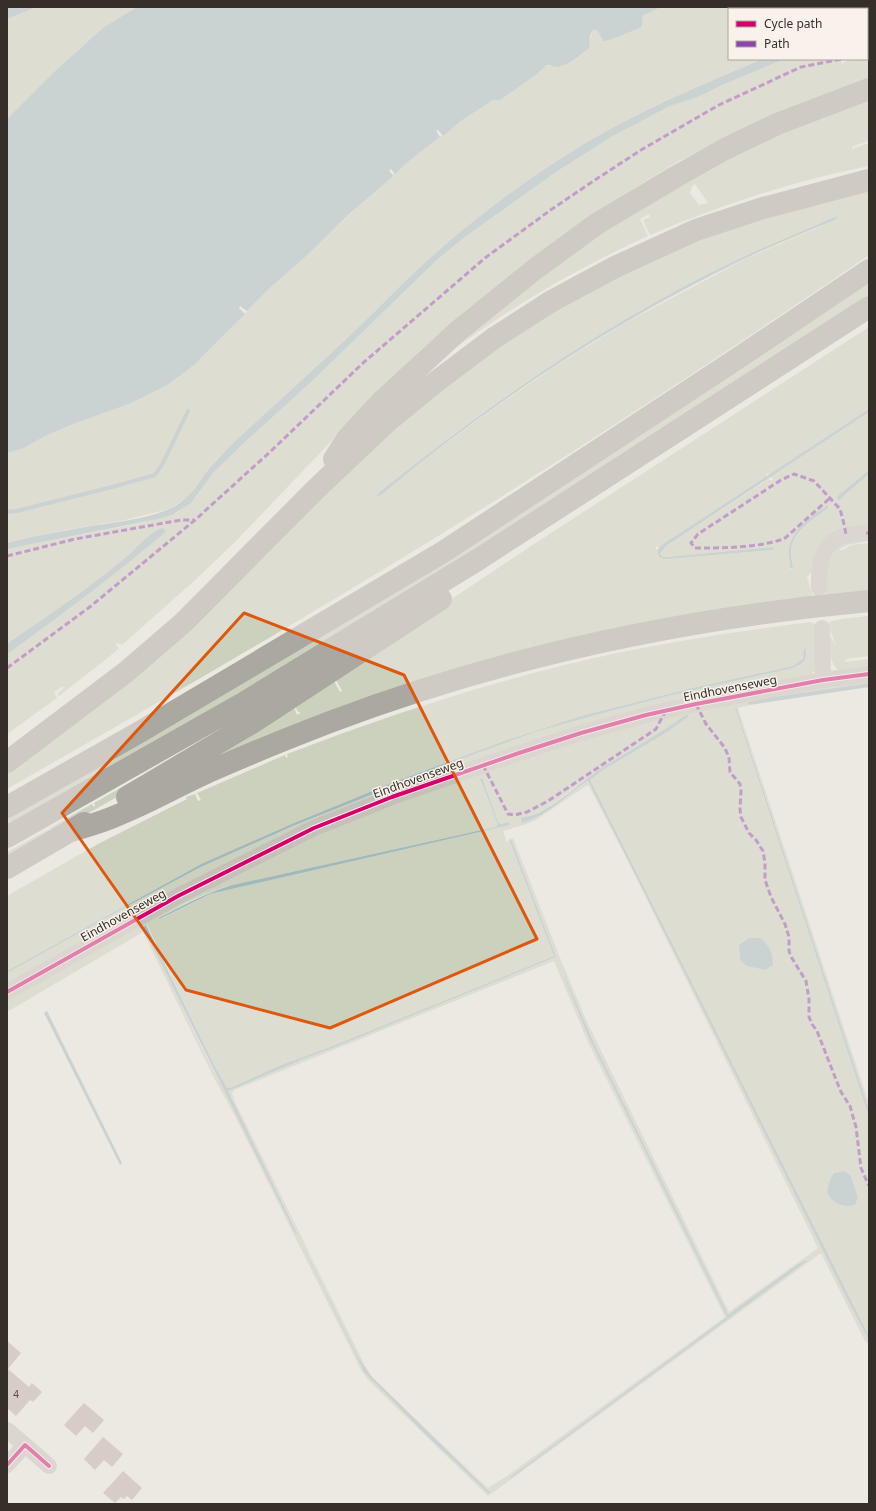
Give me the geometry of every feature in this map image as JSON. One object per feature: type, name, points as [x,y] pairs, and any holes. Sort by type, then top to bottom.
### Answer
[{"type":"highway","points":[[316,489],[347,439],[381,402],[458,331],[535,269],[585,232],[678,176],[725,150],[777,124],[869,89]]},
{"type":"highway","points":[[7,762],[126,672],[184,622],[316,489],[388,421],[437,381],[494,338],[550,302],[615,267],[696,230],[763,208],[869,180]]},
{"type":"highway","points":[[7,807],[138,733],[443,552],[740,357],[869,270]]},
{"type":"highway","points":[[7,837],[245,702],[479,559],[869,307]]},
{"type":"highway","points":[[7,868],[255,721],[432,605],[449,591],[479,559]]},
{"type":"highway","points":[[71,831],[118,815],[212,770],[330,722],[412,694],[504,666],[592,645],[718,620],[819,606],[869,601]]},
{"type":"street","points":[[819,588],[818,570],[822,553],[834,540],[846,534],[866,533]]},
{"type":"street","points":[[822,628],[824,680]]},
{"type":"street","name":"Eindhovenseweg","points":[[7,992],[178,896],[314,828],[392,797],[519,753],[646,715],[824,680],[869,674]]},
{"type":"street","points":[[7,1430],[49,1466]]},
{"type":"street","points":[[7,1465],[25,1445]]},
{"type":"highlighted area","points":[[244,613],[404,675],[537,939],[330,1028],[186,990],[62,813]]},
{"type":"green space","points":[[37,7],[137,7],[104,27],[55,71],[7,119],[7,19]]},
{"type":"green space","points":[[661,7],[828,7],[728,8],[728,60],[761,60],[690,90],[620,124],[574,150],[517,188],[463,230],[428,260],[342,343],[231,445],[218,458],[188,497],[169,509],[125,520],[65,530],[7,543],[7,453],[24,448],[45,436],[76,423],[129,404],[175,380],[204,355],[273,285],[400,168],[461,121],[493,100],[500,99],[537,74],[546,66],[562,66],[578,57],[586,51],[593,30],[597,30],[602,40],[610,40],[640,28],[644,15]]},
{"type":"green space","points":[[868,50],[869,78],[761,121],[679,161],[600,209],[526,262],[459,316],[423,348],[363,408],[236,541],[193,582],[122,645],[117,643],[116,645],[119,648],[115,652],[59,696],[57,694],[64,688],[63,686],[54,692],[57,698],[7,734],[7,549],[141,523],[178,512],[196,497],[214,472],[310,383],[439,258],[465,237],[556,172],[611,137],[670,106],[782,60],[840,60],[842,64],[848,60],[868,60]]},
{"type":"green space","points":[[869,93],[869,141],[853,146],[852,149],[869,143],[869,166],[813,179],[758,195],[703,214],[650,235],[643,220],[650,217],[649,214],[640,219],[648,236],[596,261],[545,289],[520,304],[448,353],[505,296],[688,174]],"holes":[[[695,184],[708,203],[699,205],[690,193],[692,186]]]},
{"type":"green space","points":[[869,189],[869,255],[656,398],[440,535],[223,665],[7,789],[7,773],[324,494],[413,410],[520,330],[615,276],[726,229]],"holes":[[[837,216],[835,220],[745,259],[627,322],[557,365],[490,411],[434,452],[377,497],[437,448],[522,385],[636,313],[660,299],[760,250]]]},
{"type":"green space","points":[[869,283],[869,294],[664,430],[525,518],[278,670],[162,738],[7,825],[7,815],[574,478],[741,370]]},
{"type":"green space","points":[[869,327],[869,409],[769,475],[768,473],[766,474],[767,476],[659,548],[657,546],[655,548],[659,557],[663,557],[660,554],[666,546],[769,479],[771,481],[773,479],[771,477],[869,412],[869,470],[836,499],[839,500],[869,474],[869,530],[854,530],[807,577],[813,597],[750,606],[206,762],[294,707],[297,715],[300,712],[298,712],[295,706],[334,681],[340,692],[342,691],[336,680],[404,631],[534,544]],"holes":[[[828,508],[799,532],[792,545],[791,559],[793,568],[790,569],[789,550],[793,536],[803,525]],[[773,547],[773,550],[676,556]]]},
{"type":"green space","points":[[869,536],[869,541],[847,545],[840,550],[843,550],[851,545],[869,543],[869,592],[825,596],[829,548]]},
{"type":"green space","points":[[869,616],[869,656],[846,659],[845,662],[869,659],[869,670],[838,670],[835,667],[830,655],[828,637],[831,637],[836,645],[830,630],[829,622]]},
{"type":"green space","points":[[811,622],[813,624],[815,623],[817,669],[811,675],[753,689],[385,798],[7,983],[7,973],[139,900],[201,867],[293,826],[464,758],[535,732],[668,696],[797,667],[801,665],[807,651],[804,649],[802,660],[793,666],[696,687],[581,716],[501,742],[392,783],[201,864],[7,971],[7,896],[98,844],[187,799],[186,797],[195,794],[198,801],[201,800],[197,793],[285,755],[286,758],[288,757],[287,754],[369,724],[453,696],[537,672],[646,647],[716,635]]},
{"type":"green space","points":[[869,677],[869,683],[747,701],[749,705],[738,708],[869,1104],[869,1110],[743,727],[735,708],[869,1117],[869,1336],[589,780],[603,770],[664,734],[688,716],[602,768],[545,809],[520,820],[522,823],[547,810],[588,781],[684,972],[846,1297],[869,1340],[869,1344],[865,1341],[821,1253],[488,1496],[369,1381],[361,1370],[234,1114],[214,1078],[143,932],[7,1012],[7,992],[171,899],[227,871],[271,852],[432,788],[548,747],[666,715],[781,691]],"holes":[[[482,779],[498,822],[501,824],[509,822],[510,825],[210,894],[161,919],[160,918],[194,899],[232,885],[495,827],[498,825],[480,780]],[[586,786],[589,786],[628,861],[818,1248],[729,1312],[587,1022],[513,838],[509,839],[507,843],[503,831],[536,820]],[[511,839],[556,957],[228,1091],[297,1232],[295,1233],[237,1114],[205,1054],[144,927],[147,925],[222,1082],[227,1088],[554,956],[510,842]],[[749,938],[761,938],[770,950],[773,965],[765,970],[746,966],[740,959],[739,945]],[[554,961],[587,1040],[725,1317],[507,1476],[488,1488],[376,1380],[490,1491],[490,1493],[488,1493],[426,1435],[364,1372],[306,1252],[308,1252],[358,1357],[372,1377],[365,1366],[234,1100],[232,1093],[234,1090]],[[564,977],[593,1041],[728,1316],[798,1264],[806,1260],[807,1261],[511,1478],[510,1477],[727,1317],[588,1036]],[[845,1171],[851,1176],[858,1198],[855,1205],[846,1206],[838,1204],[832,1200],[827,1192],[830,1179],[834,1173]]]},
{"type":"green space","points":[[136,779],[133,788],[7,859],[9,855],[7,852],[49,829],[52,831],[50,828],[92,804],[94,807],[94,803]]},
{"type":"water","points":[[7,7],[37,7],[7,19]]},
{"type":"water","points":[[137,7],[661,7],[644,15],[640,28],[610,40],[603,41],[597,30],[593,30],[590,35],[589,48],[578,57],[567,64],[558,67],[547,65],[537,74],[500,100],[493,100],[461,121],[443,136],[438,130],[436,131],[440,137],[404,165],[395,174],[391,169],[389,170],[393,176],[347,216],[247,311],[240,306],[239,308],[245,314],[194,365],[169,384],[129,404],[76,423],[45,436],[24,448],[7,453],[7,119],[55,71],[104,27]]},
{"type":"water","points":[[761,60],[782,60],[697,97],[670,106],[611,137],[556,172],[465,237],[439,258],[310,383],[214,472],[191,503],[172,515],[7,549],[7,543],[150,516],[162,512],[181,502],[191,493],[208,470],[231,445],[342,343],[428,260],[463,230],[517,188],[574,150],[643,112]]},
{"type":"water","points":[[838,216],[835,220],[755,254],[696,283],[601,337],[511,396],[467,427],[382,494],[376,497],[380,492],[467,424],[558,361],[605,331],[702,277],[752,253]]},
{"type":"water","points":[[869,409],[869,412],[666,546],[660,554],[663,557],[668,557],[773,547],[773,550],[665,559],[659,557],[657,550],[662,545]]},
{"type":"water","points":[[869,470],[869,474],[839,500],[837,500],[838,496]]},
{"type":"water","points":[[828,505],[828,508],[810,521],[795,538],[791,552],[793,568],[790,568],[789,549],[798,529],[816,513]]},
{"type":"water","points":[[163,528],[166,531],[143,551],[86,596],[7,654],[7,644],[117,565],[151,534]]},
{"type":"water","points":[[804,649],[806,649],[806,653],[804,661],[793,668],[668,696],[535,732],[464,758],[293,826],[201,867],[7,973],[7,971],[201,864],[292,824],[392,783],[501,742],[581,716],[696,687],[793,666],[803,659]]},
{"type":"water","points":[[869,683],[869,687],[749,705],[747,701]]},
{"type":"water","points":[[736,707],[869,1110],[869,1117],[735,708]]},
{"type":"water","points":[[688,715],[688,717],[664,734],[603,770],[590,780],[869,1336],[869,1340],[846,1297],[588,781],[547,811],[521,823],[521,818],[531,816],[542,811],[564,797],[603,767]]},
{"type":"water","points":[[482,778],[498,822],[501,824],[509,822],[510,825],[210,894],[160,919],[159,918],[186,904],[222,888],[232,885],[495,827],[498,825],[480,779]]},
{"type":"water","points":[[511,839],[556,957],[228,1091],[297,1233],[295,1233],[143,927],[146,925],[215,1067],[227,1088],[230,1088],[281,1065],[330,1047],[554,956],[510,842]]},
{"type":"water","points":[[749,938],[761,938],[764,941],[769,947],[773,965],[765,970],[746,966],[740,959],[739,945]]},
{"type":"water","points":[[564,977],[593,1041],[728,1315],[798,1264],[806,1260],[807,1261],[511,1478],[510,1477],[727,1317],[588,1036]]},
{"type":"water","points":[[47,1011],[122,1163],[120,1165],[44,1013]]},
{"type":"water","points":[[845,1171],[851,1176],[858,1198],[855,1205],[846,1206],[838,1204],[832,1200],[827,1192],[830,1179],[834,1173]]},
{"type":"water","points":[[306,1252],[358,1357],[371,1376],[490,1493],[488,1493],[426,1435],[364,1372]]},
{"type":"building","points":[[7,1341],[21,1353],[8,1369],[29,1387],[32,1383],[42,1392],[33,1402],[30,1400],[16,1416],[7,1408]]},
{"type":"building","points":[[84,1403],[104,1420],[93,1433],[85,1426],[76,1436],[64,1425]]},
{"type":"building","points":[[103,1437],[123,1454],[112,1467],[104,1460],[95,1470],[84,1459]]},
{"type":"building","points":[[123,1471],[142,1488],[132,1500],[127,1496],[124,1499],[121,1497],[115,1503],[103,1493]]},
{"type":"waterway","points":[[7,512],[17,511],[155,475],[163,463],[188,411]]},
{"type":"marked path","points":[[7,668],[91,606],[195,520],[271,451],[363,363],[485,258],[592,182],[641,150],[719,105],[801,67],[837,60]]},
{"type":"marked path","points":[[829,499],[784,539],[751,546],[729,548],[695,548],[691,543],[698,534],[781,480],[794,474],[814,481],[840,509],[846,534]]},
{"type":"marked path","points":[[7,556],[75,539],[181,520],[195,520]]},
{"type":"marked path","points":[[696,704],[706,724],[725,748],[729,758],[730,772],[740,784],[741,817],[749,833],[756,840],[763,851],[765,880],[771,897],[785,924],[789,937],[790,955],[806,981],[809,999],[809,1017],[817,1031],[841,1092],[850,1106],[856,1127],[861,1168],[869,1186]]},
{"type":"marked path","points":[[483,765],[508,814],[515,815],[527,812],[548,801],[656,729],[665,712]]},
{"type":"cycle path","points":[[7,992],[178,896],[314,828],[392,797],[519,753],[581,733],[646,715],[823,680],[869,674]]},
{"type":"cycle path","points":[[7,1465],[25,1445],[49,1466]]}]
